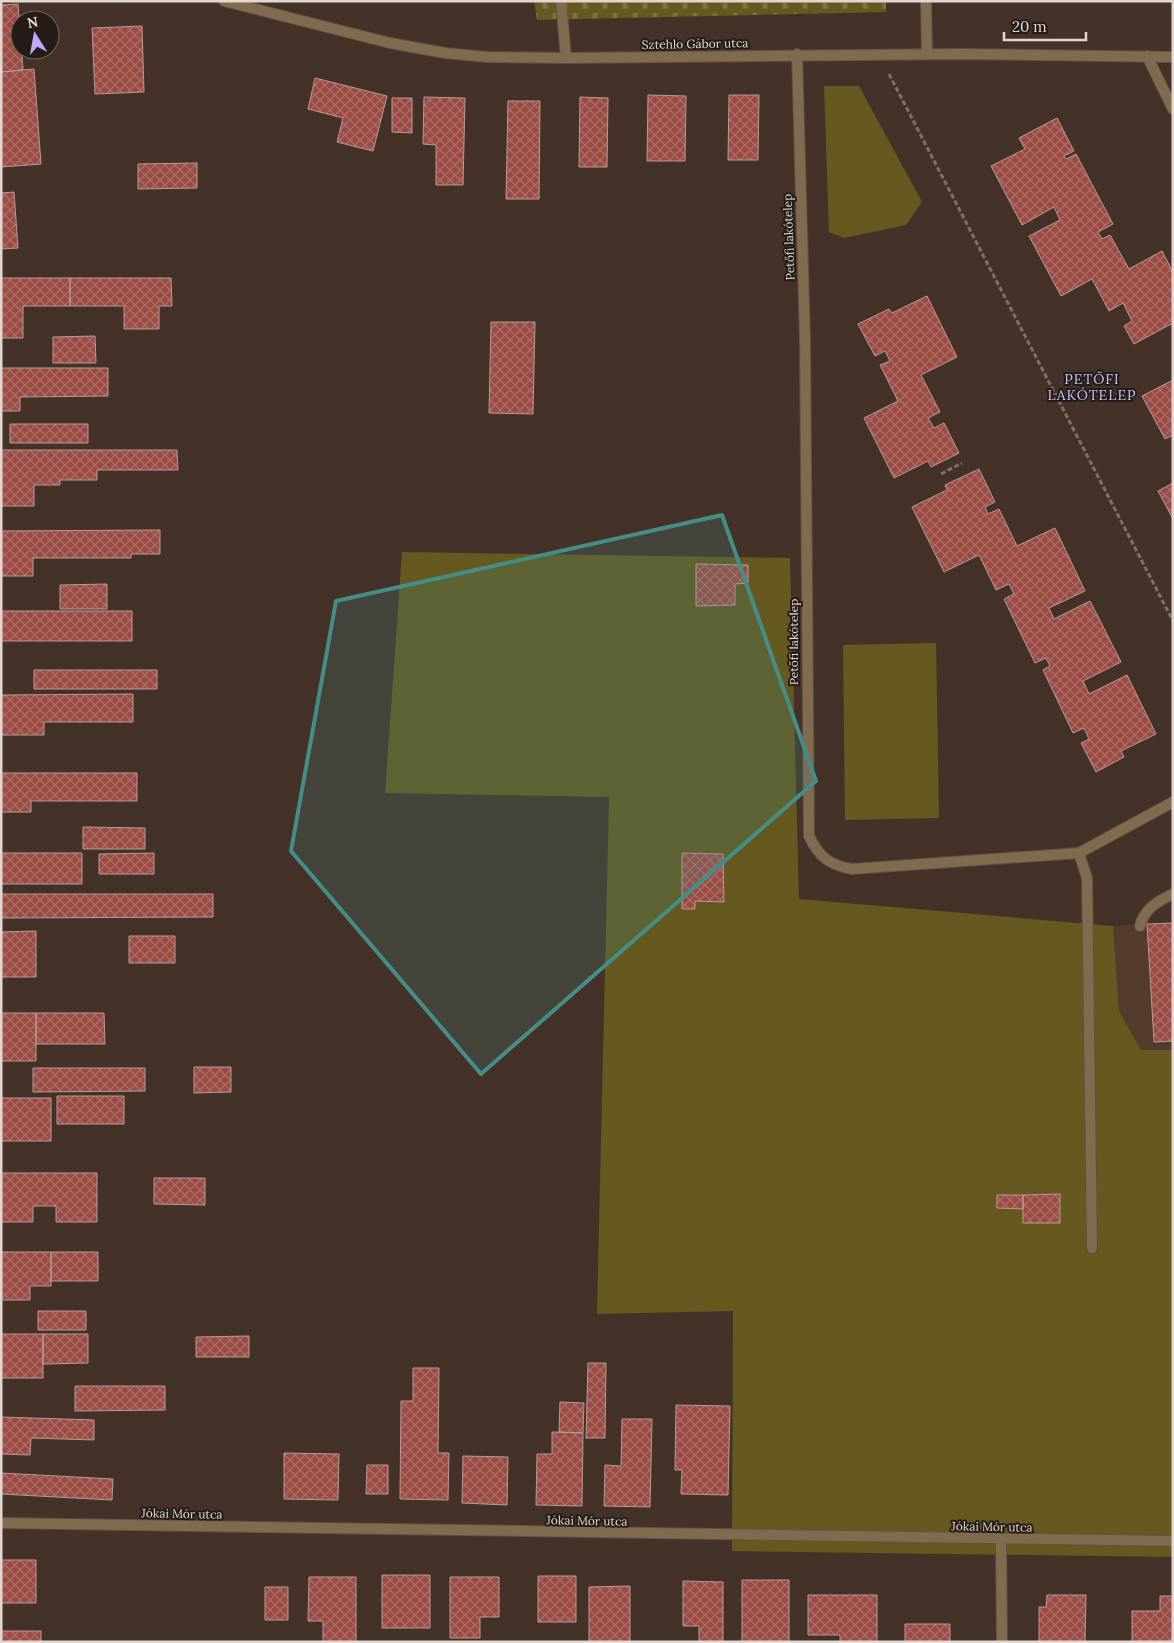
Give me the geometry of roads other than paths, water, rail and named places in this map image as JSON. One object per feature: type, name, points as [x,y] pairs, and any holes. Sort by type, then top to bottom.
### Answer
[{"type":"street","name":"Sztehlo Gábor utca","points":[[224,1],[390,43],[445,53],[487,57],[566,58],[797,54],[1173,57]]},
{"type":"street","points":[[561,1],[566,58]]},
{"type":"street","points":[[926,1],[927,54]]},
{"type":"street","name":"Petőfi lakótelep","points":[[797,54],[805,340],[809,836],[816,851],[826,862],[852,869],[1079,853],[1173,802]]},
{"type":"street","points":[[1147,56],[1173,109]]},
{"type":"street","points":[[1079,853],[1087,878],[1092,1248]]},
{"type":"street","points":[[1140,926],[1147,911],[1159,901],[1173,894]]},
{"type":"street","name":"Jókai Mór utca","points":[[1,1524],[1173,1541]]},
{"type":"street","points":[[1002,1540],[1002,1642]]},
{"type":"district","name":"PETŐFI LAKÓTELEP","points":[[1092,388]]}]
